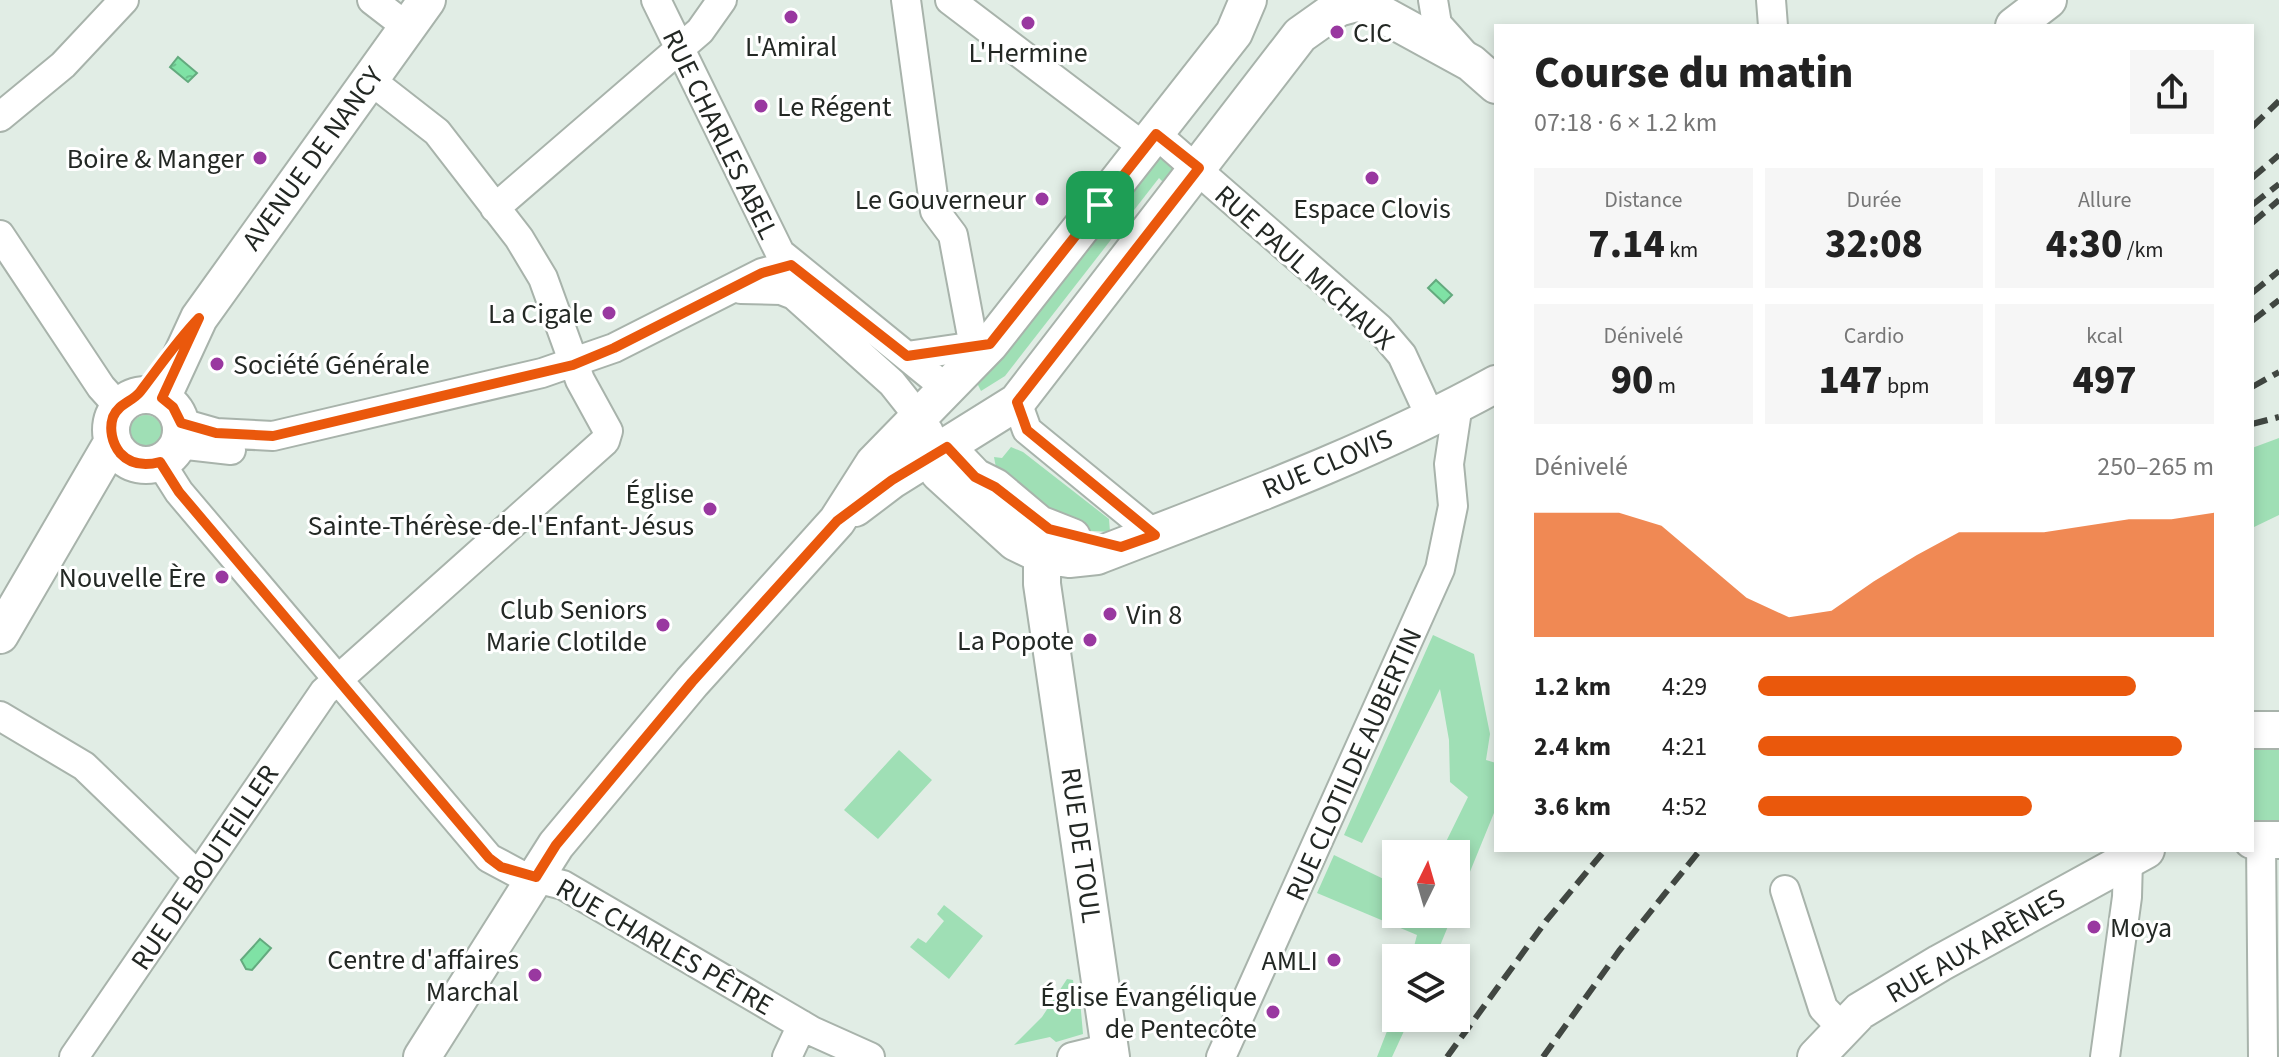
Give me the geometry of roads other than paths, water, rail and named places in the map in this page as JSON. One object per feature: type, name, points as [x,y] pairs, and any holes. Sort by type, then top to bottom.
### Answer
[{"type":"main road","points":[[422,1057],[556,845],[692,682],[837,521],[874,463],[947,389],[1234,33],[1248,0]]},
{"type":"main road","points":[[1400,0],[1435,12]]},
{"type":"main road","points":[[2017,24],[2048,0]]},
{"type":"main road","points":[[837,521],[892,480],[1017,402],[1199,168],[1301,18],[1360,1],[1484,74]]},
{"type":"main road","name":"AVENUE DE NANCY","points":[[1,633],[70,519],[148,429],[167,351],[199,318],[417,14]]},
{"type":"main road","name":"RUE CLOVIS","points":[[1059,545],[1121,547],[1155,535],[1438,414],[1494,385]]},
{"type":"main road","points":[[947,389],[951,444],[939,473],[1015,542],[1059,545]]},
{"type":"main road","points":[[919,417],[951,444],[975,477],[995,487],[1059,545]]},
{"type":"main road","name":"RUE DE TOUL","points":[[1059,545],[1047,620],[1053,642],[1114,1054]]},
{"type":"main road","points":[[2254,730],[2279,730]]},
{"type":"main road","name":"RUE AUX ARÈNES","points":[[1816,1057],[1841,1027],[1860,1011],[1940,963],[2137,855]]},
{"type":"street","points":[[0,117],[63,65],[124,0]]},
{"type":"street","points":[[372,0],[417,14]]},
{"type":"street","name":"RUE CHARLES ABEL","points":[[656,0],[772,240],[791,265]]},
{"type":"street","points":[[495,208],[700,31],[722,0]]},
{"type":"street","points":[[906,0],[935,211],[953,235],[982,345],[907,356]]},
{"type":"street","name":"RUE PAUL MICHAUX","points":[[950,0],[1150,141],[1199,168],[1379,328],[1402,355],[1438,414]]},
{"type":"street","points":[[1771,0],[1773,24]]},
{"type":"street","points":[[1435,12],[1484,74]]},
{"type":"street","points":[[369,79],[437,132],[495,208],[543,278],[573,365]]},
{"type":"street","name":"RUE CHARLES PÊTRE","points":[[0,235],[101,387],[148,429],[179,492],[489,858],[501,867],[571,889],[802,1025],[870,1057]]},
{"type":"street","points":[[148,429],[237,450],[254,448],[273,436],[573,365],[736,289],[762,273],[791,265]]},
{"type":"street","points":[[791,265],[794,295]]},
{"type":"street","points":[[791,265],[947,389]]},
{"type":"street","points":[[736,289],[763,288],[794,295],[892,383],[919,417]]},
{"type":"street","name":"RUE DE BOUTEILLER","points":[[85,1052],[198,876],[336,678],[605,441],[608,431],[573,365]]},
{"type":"street","points":[[1017,402],[1027,430],[1155,535]]},
{"type":"street","name":"RUE CLOTILDE AUBERTIN","points":[[1221,1057],[1440,569],[1453,506],[1449,464],[1438,414]]},
{"type":"street","points":[[0,716],[84,766],[198,876]]},
{"type":"street","points":[[2263,1057],[2264,840]]},
{"type":"street","points":[[2105,1057],[2127,897],[2137,855]]},
{"type":"street","points":[[1785,890],[1823,1008],[1841,1027]]},
{"type":"street","points":[[787,1057],[802,1025]]},
{"type":"street","points":[[1072,1057],[1114,1054]]},
{"type":"water","points":[[178,57],[197,73],[188,82],[170,67]]},
{"type":"water","points":[[1436,280],[1452,295],[1444,303],[1428,288]]},
{"type":"water","points":[[260,939],[271,948],[252,970],[246,969],[241,960]]},
{"type":"railway","points":[[2254,125],[2279,101]]},
{"type":"railway","points":[[2254,176],[2279,155]]},
{"type":"railway","points":[[2254,203],[2279,184]]},
{"type":"railway","points":[[2254,221],[2279,200]]},
{"type":"railway","points":[[2254,291],[2279,271]]},
{"type":"railway","points":[[2254,319],[2279,300]]},
{"type":"railway","points":[[2254,386],[2279,372]]},
{"type":"railway","points":[[2254,423],[2279,417]]},
{"type":"railway","points":[[1447,1057],[1546,921],[1603,852]]},
{"type":"railway","points":[[1543,1057],[1619,951],[1698,852]]},
{"type":"place","name":"L'Amiral","points":[[791,17]]},
{"type":"place","name":"L'Hermine","points":[[1028,23]]},
{"type":"place","name":"CIC","points":[[1337,32]]},
{"type":"place","name":"Le Régent","points":[[761,106]]},
{"type":"place","name":"Boire & Manger","points":[[260,158]]},
{"type":"place","name":"Espace Clovis","points":[[1372,178]]},
{"type":"place","name":"Le Gouverneur","points":[[1042,199]]},
{"type":"place","name":"La Cigale","points":[[609,313]]},
{"type":"place","name":"Société Générale","points":[[217,364]]},
{"type":"place","name":"Église Sainte-Thérèse-de-l'Enfant-Jésus","points":[[710,509]]},
{"type":"place","name":"Nouvelle Ère","points":[[222,577]]},
{"type":"place","name":"Vin 8","points":[[1110,614]]},
{"type":"place","name":"Club Seniors Marie Clotilde","points":[[663,625]]},
{"type":"place","name":"La Popote","points":[[1090,640]]},
{"type":"place","name":"Moya","points":[[2094,927]]},
{"type":"place","name":"AMLI","points":[[1334,960]]},
{"type":"place","name":"Centre d'affaires Marchal","points":[[535,975]]},
{"type":"place","name":"Église Évangélique de Pentecôte","points":[[1273,1012]]}]
